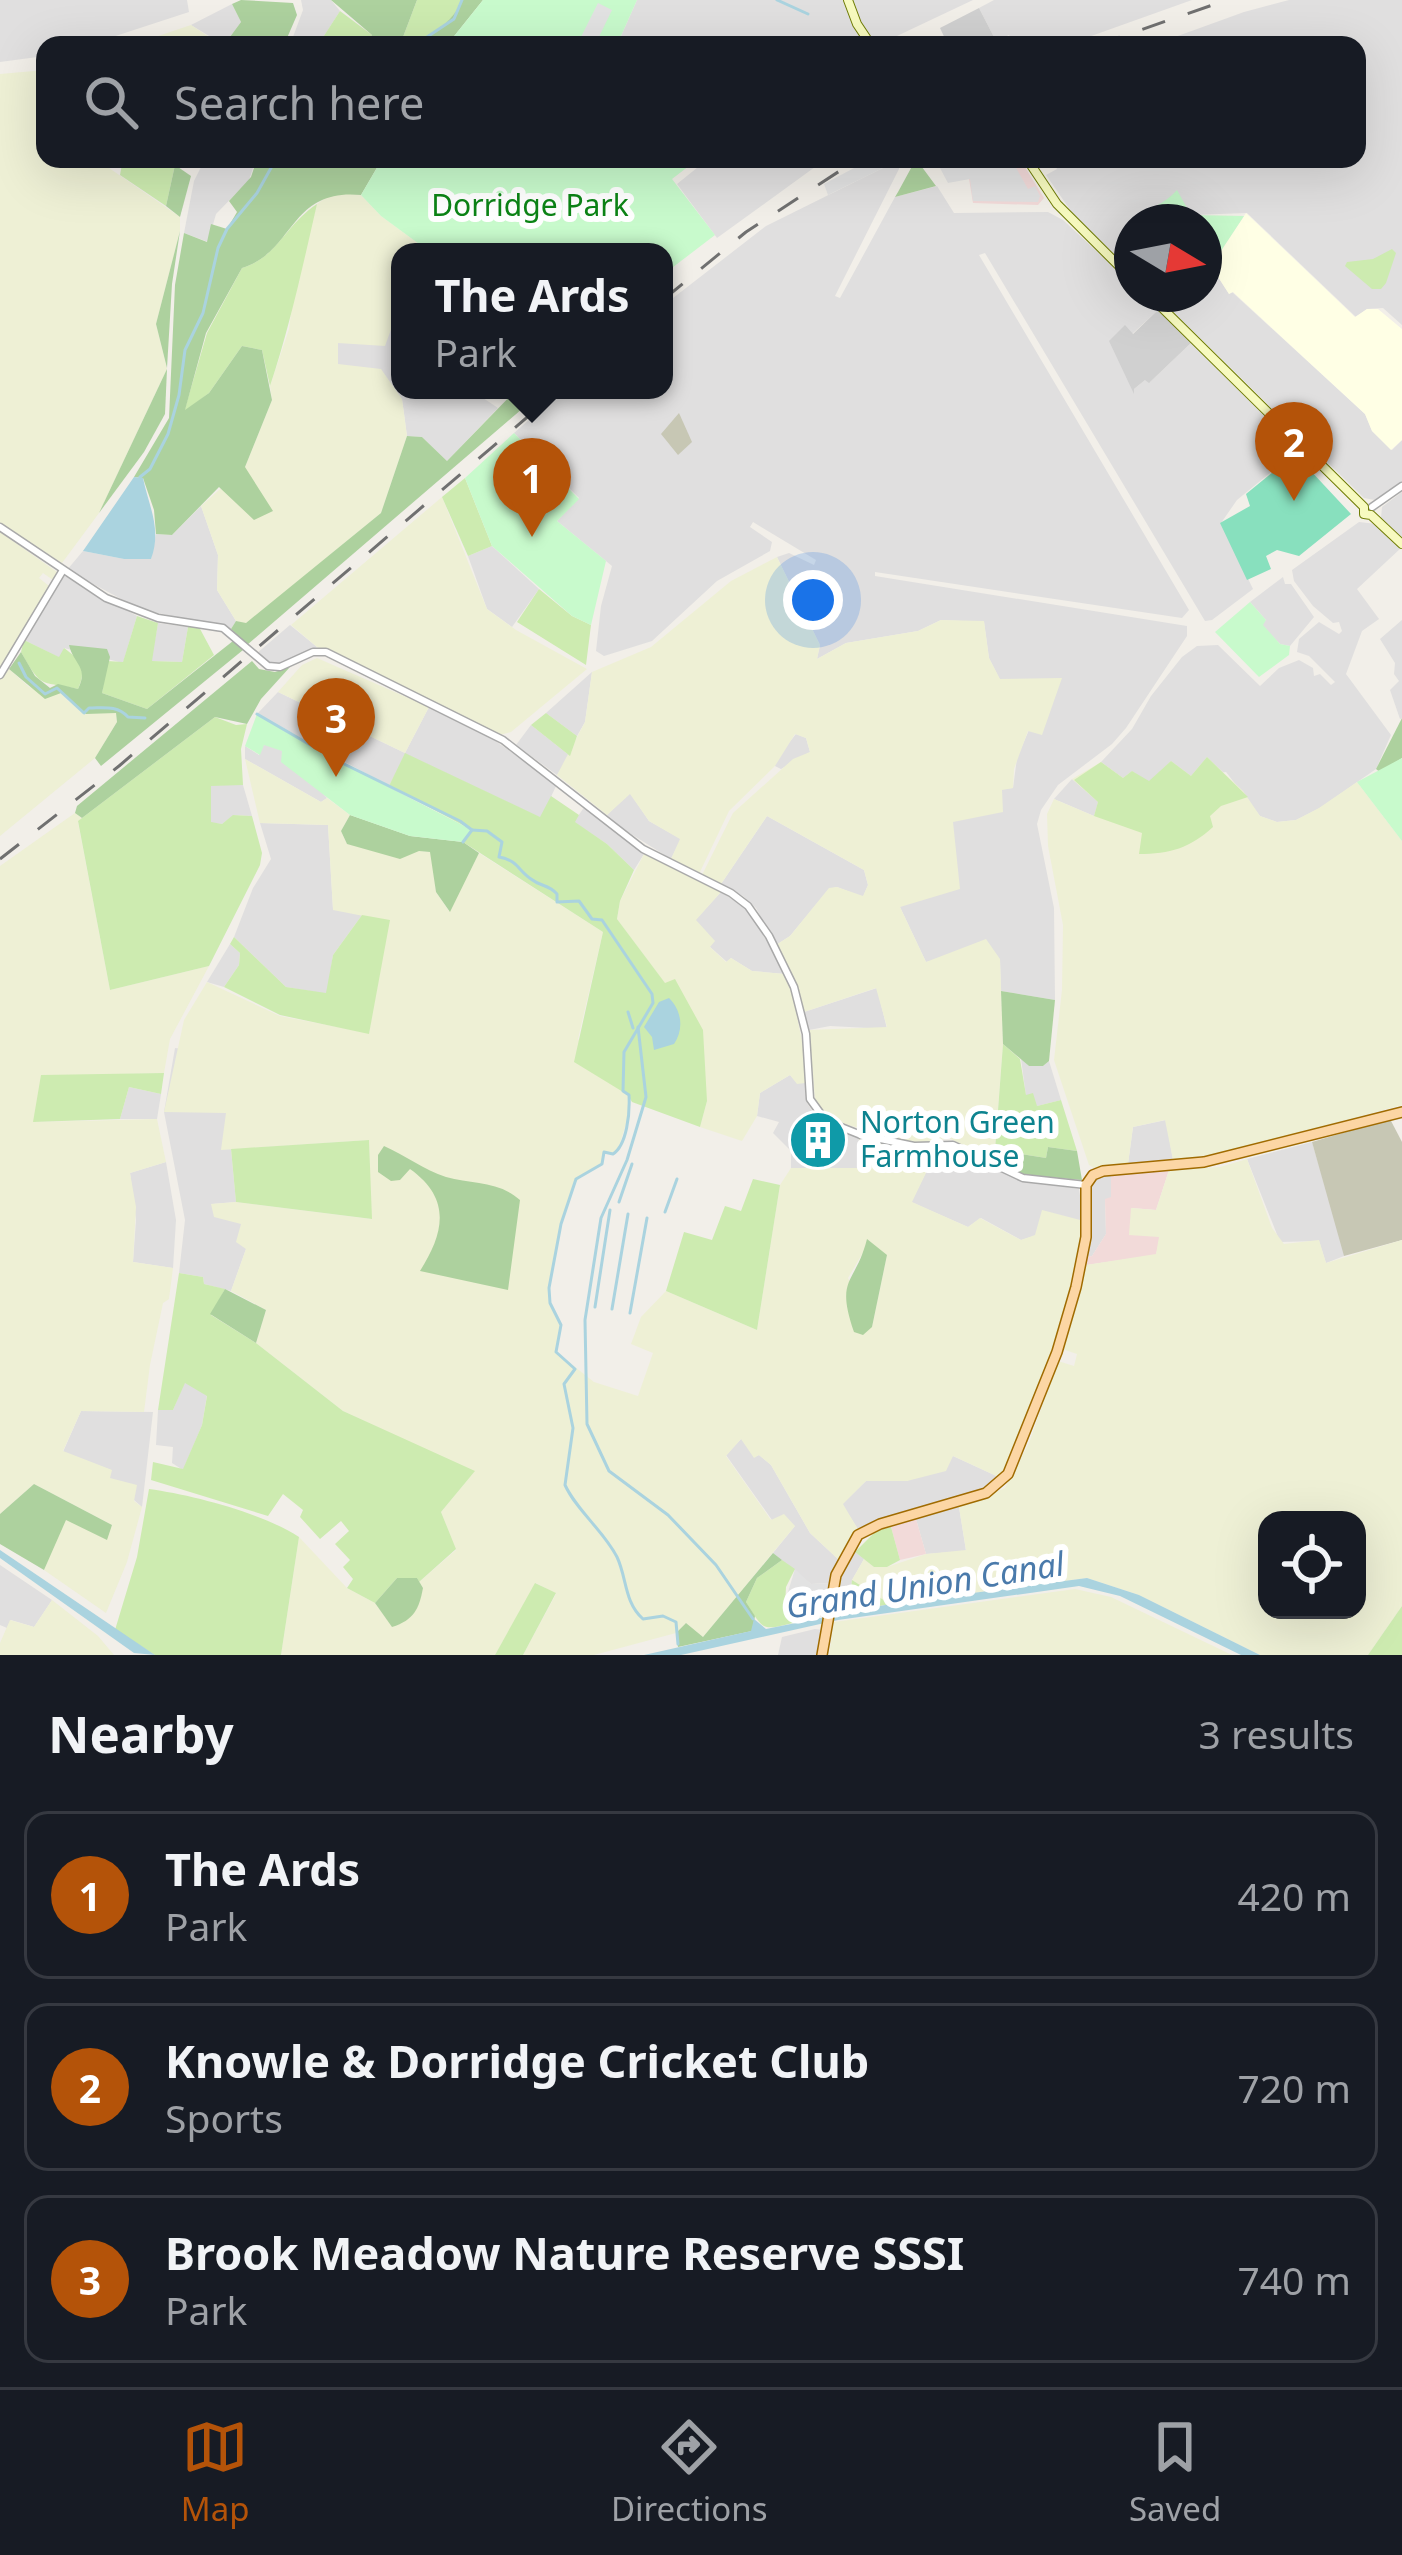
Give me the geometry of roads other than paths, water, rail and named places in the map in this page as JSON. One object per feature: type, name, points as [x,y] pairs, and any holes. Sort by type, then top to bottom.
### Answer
[{"type":"main road","points":[[848,0],[865,36]]},
{"type":"main road","points":[[1035,168],[1057,204],[1114,261]]},
{"type":"main road","points":[[1166,312],[1402,544]]},
{"type":"main road","points":[[822,1655],[838,1568],[858,1535],[986,1493],[1008,1474],[1034,1417],[1076,1287],[1086,1237],[1086,1185],[1099,1172],[1204,1162],[1402,1112]]},
{"type":"street","points":[[1369,510],[1402,486]]},
{"type":"street","points":[[0,527],[133,611],[226,629],[268,666],[280,667],[313,652],[326,652],[503,740],[643,849],[731,893],[755,914],[794,987],[806,1034],[809,1094],[815,1111],[826,1121],[861,1135],[914,1146],[953,1145],[1023,1178],[1086,1185]]},
{"type":"street","points":[[0,675],[63,571]]},
{"type":"water","points":[[518,458],[539,471],[540,479],[515,495],[503,483],[499,470]]},
{"type":"water","points":[[134,477],[143,478],[153,518],[151,559],[83,551]]},
{"type":"water","points":[[669,998],[679,1014],[679,1032],[674,1044],[654,1050],[644,1027],[659,1002]]},
{"type":"water","points":[[0,1550],[155,1655],[134,1653],[0,1558]]},
{"type":"water","points":[[1087,1578],[1139,1595],[1260,1655],[1241,1655],[1120,1596],[1079,1586],[838,1620],[681,1655],[644,1655],[751,1631],[754,1619],[766,1629],[890,1604]]},
{"type":"waterway","points":[[428,36],[454,19],[462,0]]},
{"type":"waterway","points":[[777,0],[808,14]]},
{"type":"waterway","points":[[140,477],[150,469],[168,434],[185,350],[203,313],[218,248],[271,168]]},
{"type":"waterway","points":[[19,663],[26,677],[45,694],[57,688],[84,713],[89,708],[110,708],[128,717],[145,718]]},
{"type":"waterway","points":[[257,714],[338,761],[460,821],[472,830],[463,842]]},
{"type":"waterway","points":[[472,830],[487,831],[502,842],[499,857],[554,891],[557,902],[579,901],[592,919],[602,920],[652,994],[653,1003],[624,1052],[623,1091],[629,1095],[624,1136],[618,1150],[604,1152],[602,1164],[576,1179],[561,1224],[549,1288],[550,1303],[561,1325],[556,1352],[575,1369],[564,1384],[573,1428],[565,1485],[617,1557],[637,1612],[643,1619],[663,1616],[676,1622],[678,1644]]},
{"type":"waterway","points":[[628,1012],[633,1028]]},
{"type":"waterway","points":[[638,1027],[646,1097],[627,1160],[601,1218],[585,1320],[587,1424],[609,1471],[668,1515],[716,1565],[753,1619]]},
{"type":"waterway","points":[[619,1202],[632,1164]]},
{"type":"waterway","points":[[665,1212],[677,1179]]},
{"type":"waterway","points":[[595,1307],[610,1210]]},
{"type":"waterway","points":[[612,1309],[628,1214]]},
{"type":"waterway","points":[[630,1313],[647,1218]]},
{"type":"railway","points":[[1123,36],[1227,0]]},
{"type":"railway","points":[[673,292],[746,232],[844,168]]},
{"type":"railway","points":[[0,859],[119,766],[548,399]]},
{"type":"place","name":"Knowle & Dorridge Cricket Club","points":[[1294,501]]},
{"type":"place","name":"The Ards","points":[[532,537]]},
{"type":"place","name":"Brook Meadow Nature Reserve SSSI","points":[[336,777]]},
{"type":"place","name":"Norton Green Farmhouse","points":[[818,1140]]},
{"type":"park label","name":"Dorridge Park","points":[[530,206]]},
{"type":"water label","name":"Grand Union Canal","points":[[925,1585]]}]
